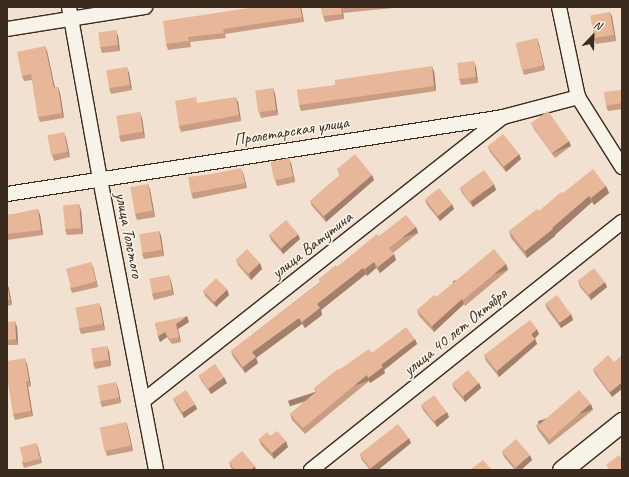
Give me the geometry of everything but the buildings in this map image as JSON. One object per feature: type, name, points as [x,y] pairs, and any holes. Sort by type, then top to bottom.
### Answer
[{"type":"main road","points":[[562,470],[622,422]]},
{"type":"street","points":[[7,29],[70,13],[145,7]]},
{"type":"street","points":[[559,7],[578,98],[622,167]]},
{"type":"street","name":"улица Толстого","points":[[70,13],[100,179],[156,470]]},
{"type":"street","name":"Пролетарская улица","points":[[7,194],[503,117],[578,98]]},
{"type":"street","name":"улица Ватутина","points":[[143,401],[503,117]]},
{"type":"street","name":"улица 40 лет Октября","points":[[311,470],[622,222]]}]
